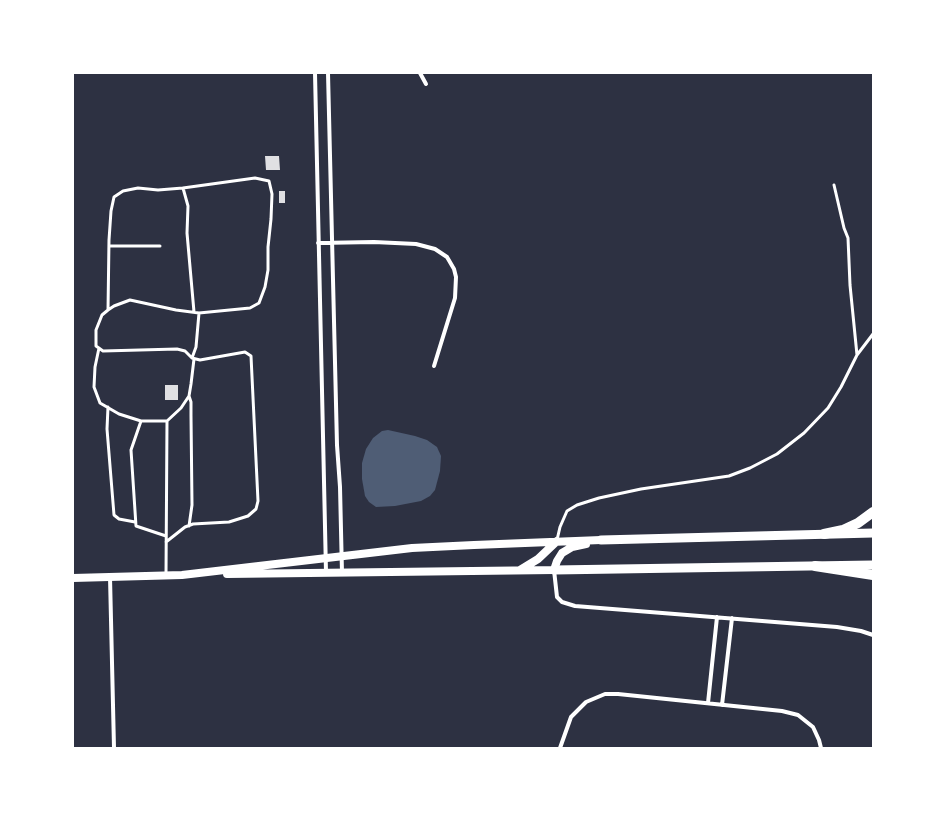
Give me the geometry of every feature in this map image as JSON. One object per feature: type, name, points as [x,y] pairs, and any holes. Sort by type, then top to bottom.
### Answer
[{"type":"highway","points":[[824,534],[843,530],[858,523],[873,512]]},
{"type":"highway","points":[[816,566],[873,575]]},
{"type":"main road","points":[[73,578],[166,576],[412,548],[556,541],[873,532]]},
{"type":"main road","points":[[554,570],[556,560],[562,553],[572,548],[601,540]]},
{"type":"main road","points":[[519,571],[538,559],[556,541]]},
{"type":"main road","points":[[182,574],[519,571],[873,564]]},
{"type":"street","points":[[315,73],[326,573]]},
{"type":"street","points":[[328,73],[337,445],[340,487],[342,573]]},
{"type":"street","points":[[420,73],[426,84]]},
{"type":"street","points":[[318,243],[374,242],[416,244],[435,249],[447,257],[454,270],[456,278],[455,298],[434,366]]},
{"type":"street","points":[[554,570],[557,597],[562,602],[575,606],[837,627],[861,631],[873,635]]},
{"type":"street","points":[[110,577],[114,748]]},
{"type":"street","points":[[708,703],[717,617]]},
{"type":"street","points":[[722,705],[732,618]]},
{"type":"street","points":[[560,748],[571,717],[586,702],[605,694],[782,711],[798,715],[813,727],[821,748]]},
{"type":"lane","points":[[108,310],[109,246],[111,210],[114,197],[123,191],[138,188],[158,190],[183,188],[255,178],[269,181],[272,194],[268,247],[268,270],[265,287],[259,303],[250,308],[199,313],[176,310],[130,300],[114,306],[102,315],[96,330],[96,346],[103,351],[177,349],[185,351],[193,358],[200,360],[245,352],[251,356],[258,501],[256,508],[241,519],[229,522],[193,524],[166,542]]},
{"type":"lane","points":[[834,185],[844,228],[848,238],[850,285],[857,355]]},
{"type":"lane","points":[[183,188],[188,206],[187,233],[194,312]]},
{"type":"lane","points":[[109,246],[160,246]]},
{"type":"lane","points":[[99,348],[95,367],[94,387],[100,402],[119,414],[141,421],[167,421],[181,408],[189,396],[192,384],[193,358],[196,347],[199,313]]},
{"type":"lane","points":[[556,541],[567,511],[577,505],[599,498],[641,489],[729,476],[750,468],[777,454],[804,433],[828,408],[841,387],[857,355],[873,334]]},
{"type":"lane","points":[[189,396],[192,416],[192,505],[189,526]]},
{"type":"lane","points":[[108,407],[107,429],[114,515],[119,519],[135,522]]},
{"type":"lane","points":[[141,421],[131,450],[135,522],[136,526],[166,536]]},
{"type":"lane","points":[[166,576],[167,421]]},
{"type":"water","points":[[388,430],[427,440],[437,447],[441,456],[440,471],[435,490],[430,496],[421,501],[395,506],[376,507],[369,502],[365,496],[362,479],[362,463],[366,449],[373,438],[382,431]]},
{"type":"building","points":[[265,156],[279,156],[280,170],[266,170]]},
{"type":"building","points":[[279,191],[285,191],[285,203],[279,203]]},
{"type":"building","points":[[165,385],[178,385],[178,400],[165,400]]}]
